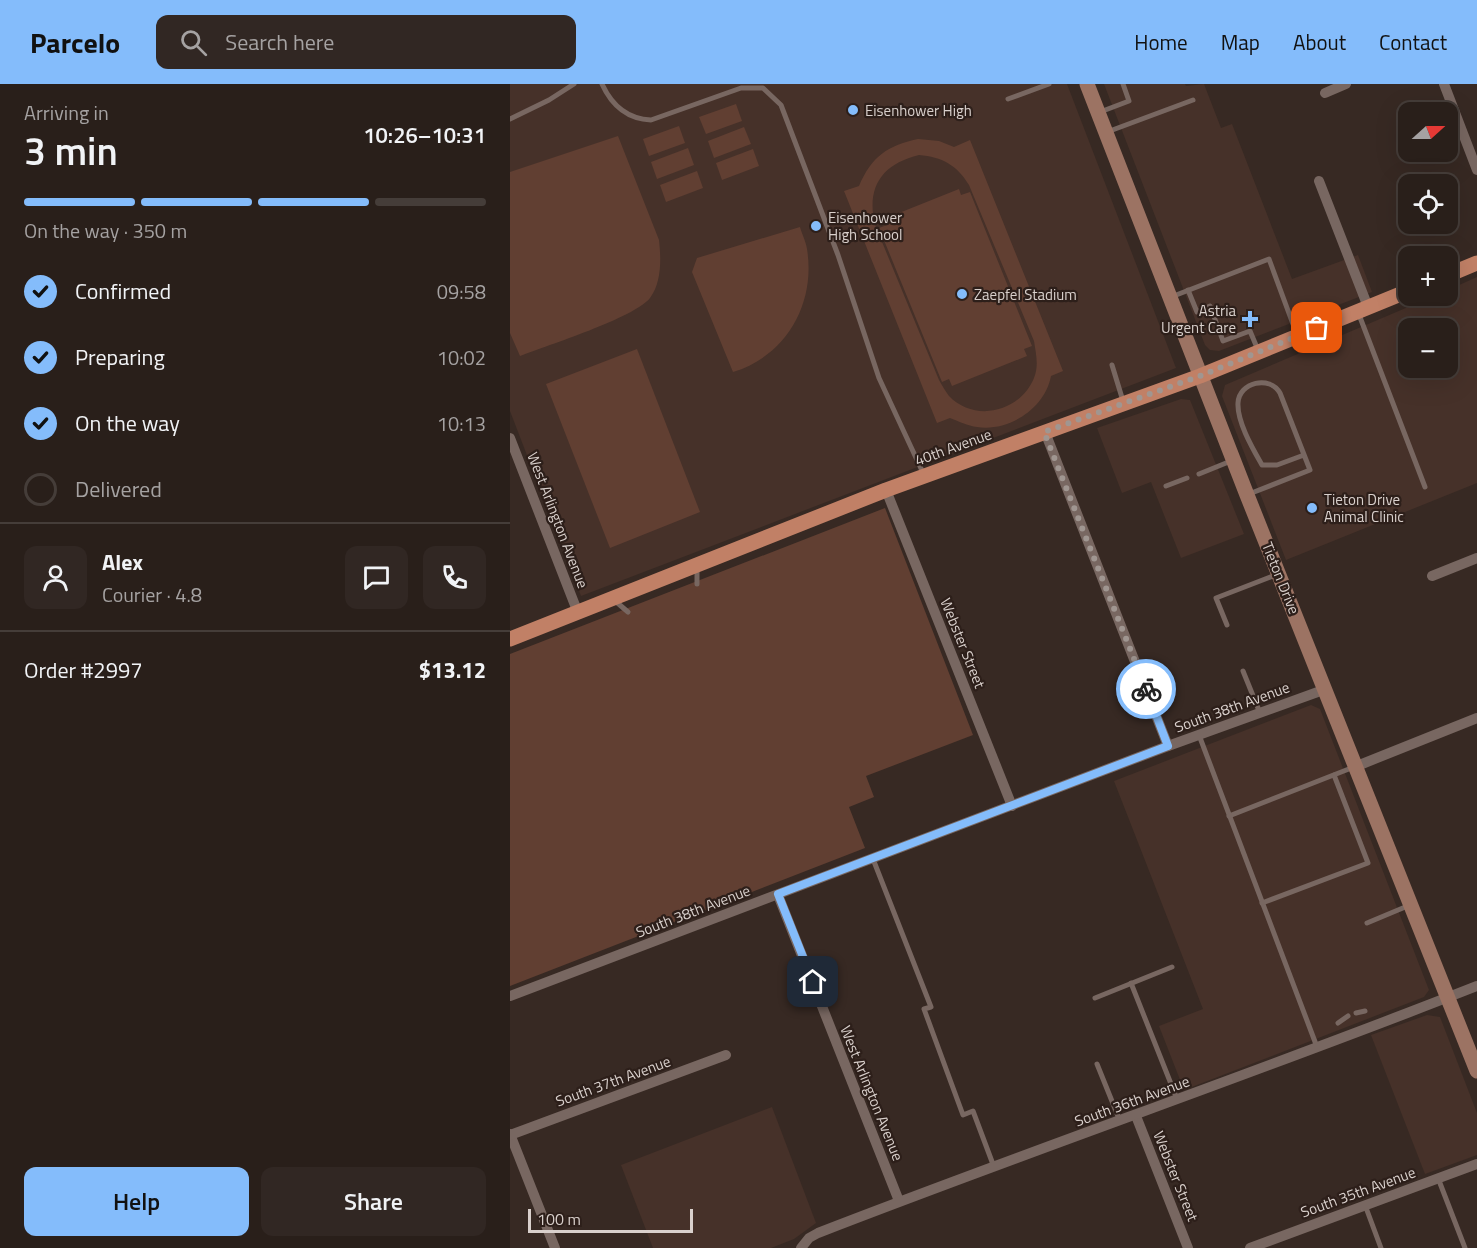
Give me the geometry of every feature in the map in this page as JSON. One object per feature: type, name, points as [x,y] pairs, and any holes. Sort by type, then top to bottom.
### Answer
[{"type":"main road","name":"Tieton Drive","points":[[1087,84],[1247,495],[1477,1071]]},
{"type":"main road","points":[[1458,271],[1477,263]]},
{"type":"main road","name":"40th Avenue","points":[[510,639],[886,490],[1200,376],[1398,295]]},
{"type":"street","points":[[1325,93],[1346,84]]},
{"type":"street","points":[[1444,84],[1477,170]]},
{"type":"street","points":[[1319,181],[1363,309]]},
{"type":"street","points":[[1044,432],[1168,746]]},
{"type":"street","name":"West Arlington Avenue","points":[[510,438],[515,465],[578,613]]},
{"type":"street","name":"Webster Street","points":[[886,490],[1012,806]]},
{"type":"street","points":[[1432,576],[1477,558]]},
{"type":"street","name":"South 38th Avenue","points":[[510,996],[1168,746],[1326,689]]},
{"type":"street","points":[[1357,766],[1477,718]]},
{"type":"street","name":"West Arlington Avenue","points":[[778,894],[899,1201]]},
{"type":"street","name":"South 36th Avenue","points":[[801,1248],[818,1233],[899,1201],[1136,1116],[1477,986]]},
{"type":"street","name":"South 37th Avenue","points":[[510,1135],[726,1055]]},
{"type":"street","name":"Webster Street","points":[[1136,1116],[1188,1248]]},
{"type":"street","points":[[510,1135],[555,1248]]},
{"type":"street","name":"South 35th Avenue","points":[[1250,1248],[1477,1164]]},
{"type":"lane","points":[[510,119],[549,100],[574,84]]},
{"type":"lane","points":[[602,84],[618,109],[639,120],[651,120],[741,88],[763,88],[781,105],[838,255],[879,378],[924,476]]},
{"type":"lane","points":[[1008,99],[1048,84]]},
{"type":"lane","points":[[1098,113],[1129,101],[1123,84]]},
{"type":"lane","points":[[1106,133],[1193,100]]},
{"type":"lane","points":[[1170,298],[1269,259],[1298,336]]},
{"type":"lane","points":[[1188,290],[1197,312],[1210,306],[1223,341],[1250,331],[1259,352]]},
{"type":"lane","points":[[1363,309],[1425,487]]},
{"type":"lane","points":[[1113,365],[1124,403]]},
{"type":"lane","points":[[1247,495],[1310,470],[1304,455],[1276,387],[1273,384],[1262,382],[1251,385],[1241,393],[1238,402],[1239,413],[1262,465],[1277,465],[1304,455]]},
{"type":"lane","points":[[1199,474],[1234,460]]},
{"type":"lane","points":[[1166,486],[1186,478]]},
{"type":"lane","points":[[697,566],[697,584]]},
{"type":"lane","points":[[1227,625],[1216,598],[1279,573]]},
{"type":"lane","points":[[612,599],[628,612]]},
{"type":"lane","points":[[1244,671],[1260,713]]},
{"type":"lane","points":[[1199,735],[1317,1047]]},
{"type":"lane","points":[[1229,816],[1357,766]]},
{"type":"lane","points":[[1262,903],[1368,863],[1334,775]]},
{"type":"lane","points":[[873,859],[931,1007],[924,1009],[963,1115],[973,1110],[994,1167]]},
{"type":"lane","points":[[1367,923],[1412,904]]},
{"type":"lane","points":[[1095,998],[1172,967]]},
{"type":"lane","points":[[1131,983],[1177,1100]]},
{"type":"lane","points":[[1356,1013],[1365,1011]]},
{"type":"lane","points":[[1338,1023],[1348,1016]]},
{"type":"lane","points":[[1097,1064],[1120,1121]]},
{"type":"lane","points":[[1438,1178],[1465,1248]]},
{"type":"lane","points":[[1365,1206],[1381,1248]]},
{"type":"shaded area","name":"Eisenhower High School","points":[[510,84],[1067,84],[1176,368],[581,596],[510,411]]},
{"type":"shaded area","points":[[1104,84],[1185,84],[1186,86],[1204,84],[1221,128],[1232,124],[1292,279],[1358,255],[1372,292],[1219,351],[1210,350],[1205,345]]},
{"type":"shaded area","points":[[736,104],[742,121],[706,134],[699,117]]},
{"type":"shaded area","points":[[679,126],[685,143],[649,156],[643,139]]},
{"type":"shaded area","points":[[744,127],[751,144],[714,158],[708,141]]},
{"type":"shaded area","points":[[618,136],[659,240],[660,270],[654,292],[641,306],[627,314],[520,356],[510,333],[510,172]]},
{"type":"shaded area","points":[[918,139],[939,141],[954,147],[970,140],[1063,371],[1051,376],[1041,399],[1033,408],[1023,416],[1001,426],[989,428],[970,426],[950,418],[937,423],[844,191],[859,186],[869,167],[889,149]],"holes":[[[919,155],[942,160],[954,167],[969,185],[1034,341],[1037,364],[1034,378],[1018,399],[996,410],[971,409],[960,404],[946,392],[875,225],[873,211],[875,189],[886,171],[906,159]]]},
{"type":"shaded area","points":[[688,148],[694,165],[657,179],[651,162]]},
{"type":"shaded area","points":[[753,149],[759,166],[722,180],[716,163]]},
{"type":"shaded area","points":[[697,171],[703,188],[666,202],[660,185]]},
{"type":"shaded area","points":[[959,189],[961,195],[970,192],[1032,346],[1024,349],[1027,356],[952,386],[949,379],[942,382],[879,228],[887,225],[884,219]]},
{"type":"shaded area","points":[[800,227],[806,246],[809,269],[802,308],[782,341],[768,354],[733,372],[692,272],[697,258]]},
{"type":"shaded area","points":[[1477,277],[1477,483],[1286,560],[1222,396],[1225,385],[1411,306],[1458,306],[1458,286]]},
{"type":"shaded area","points":[[637,349],[700,512],[610,548],[546,384]]},
{"type":"shaded area","points":[[1181,399],[1190,400],[1244,534],[1181,558],[1151,482],[1122,493],[1097,428]]},
{"type":"shaded area","points":[[885,508],[973,735],[866,776],[874,797],[849,807],[865,848],[510,986],[510,654]]},
{"type":"shaded area","points":[[1311,705],[1320,709],[1429,990],[1424,997],[1184,1090],[1159,1026],[1203,1009],[1114,781]]},
{"type":"shaded area","points":[[1427,1015],[1440,1017],[1477,1113],[1477,1155],[1425,1174],[1371,1035]]},
{"type":"shaded area","points":[[772,1107],[816,1223],[794,1239],[771,1248],[653,1248],[621,1165]]},
{"type":"way so far","points":[[1146,689],[1044,432],[1200,376],[1317,328]]},
{"type":"place","name":"Eisenhower High","points":[[853,110]]},
{"type":"place","name":"Eisenhower High School","points":[[816,226]]},
{"type":"place","name":"Zaepfel Stadium","points":[[962,294]]},
{"type":"place","name":"Astria Urgent Care","points":[[1250,319]]},
{"type":"place","name":"Tieton Drive Animal Clinic","points":[[1312,508]]},
{"type":"route","points":[[813,982],[778,894],[1168,746],[1146,689]]}]
